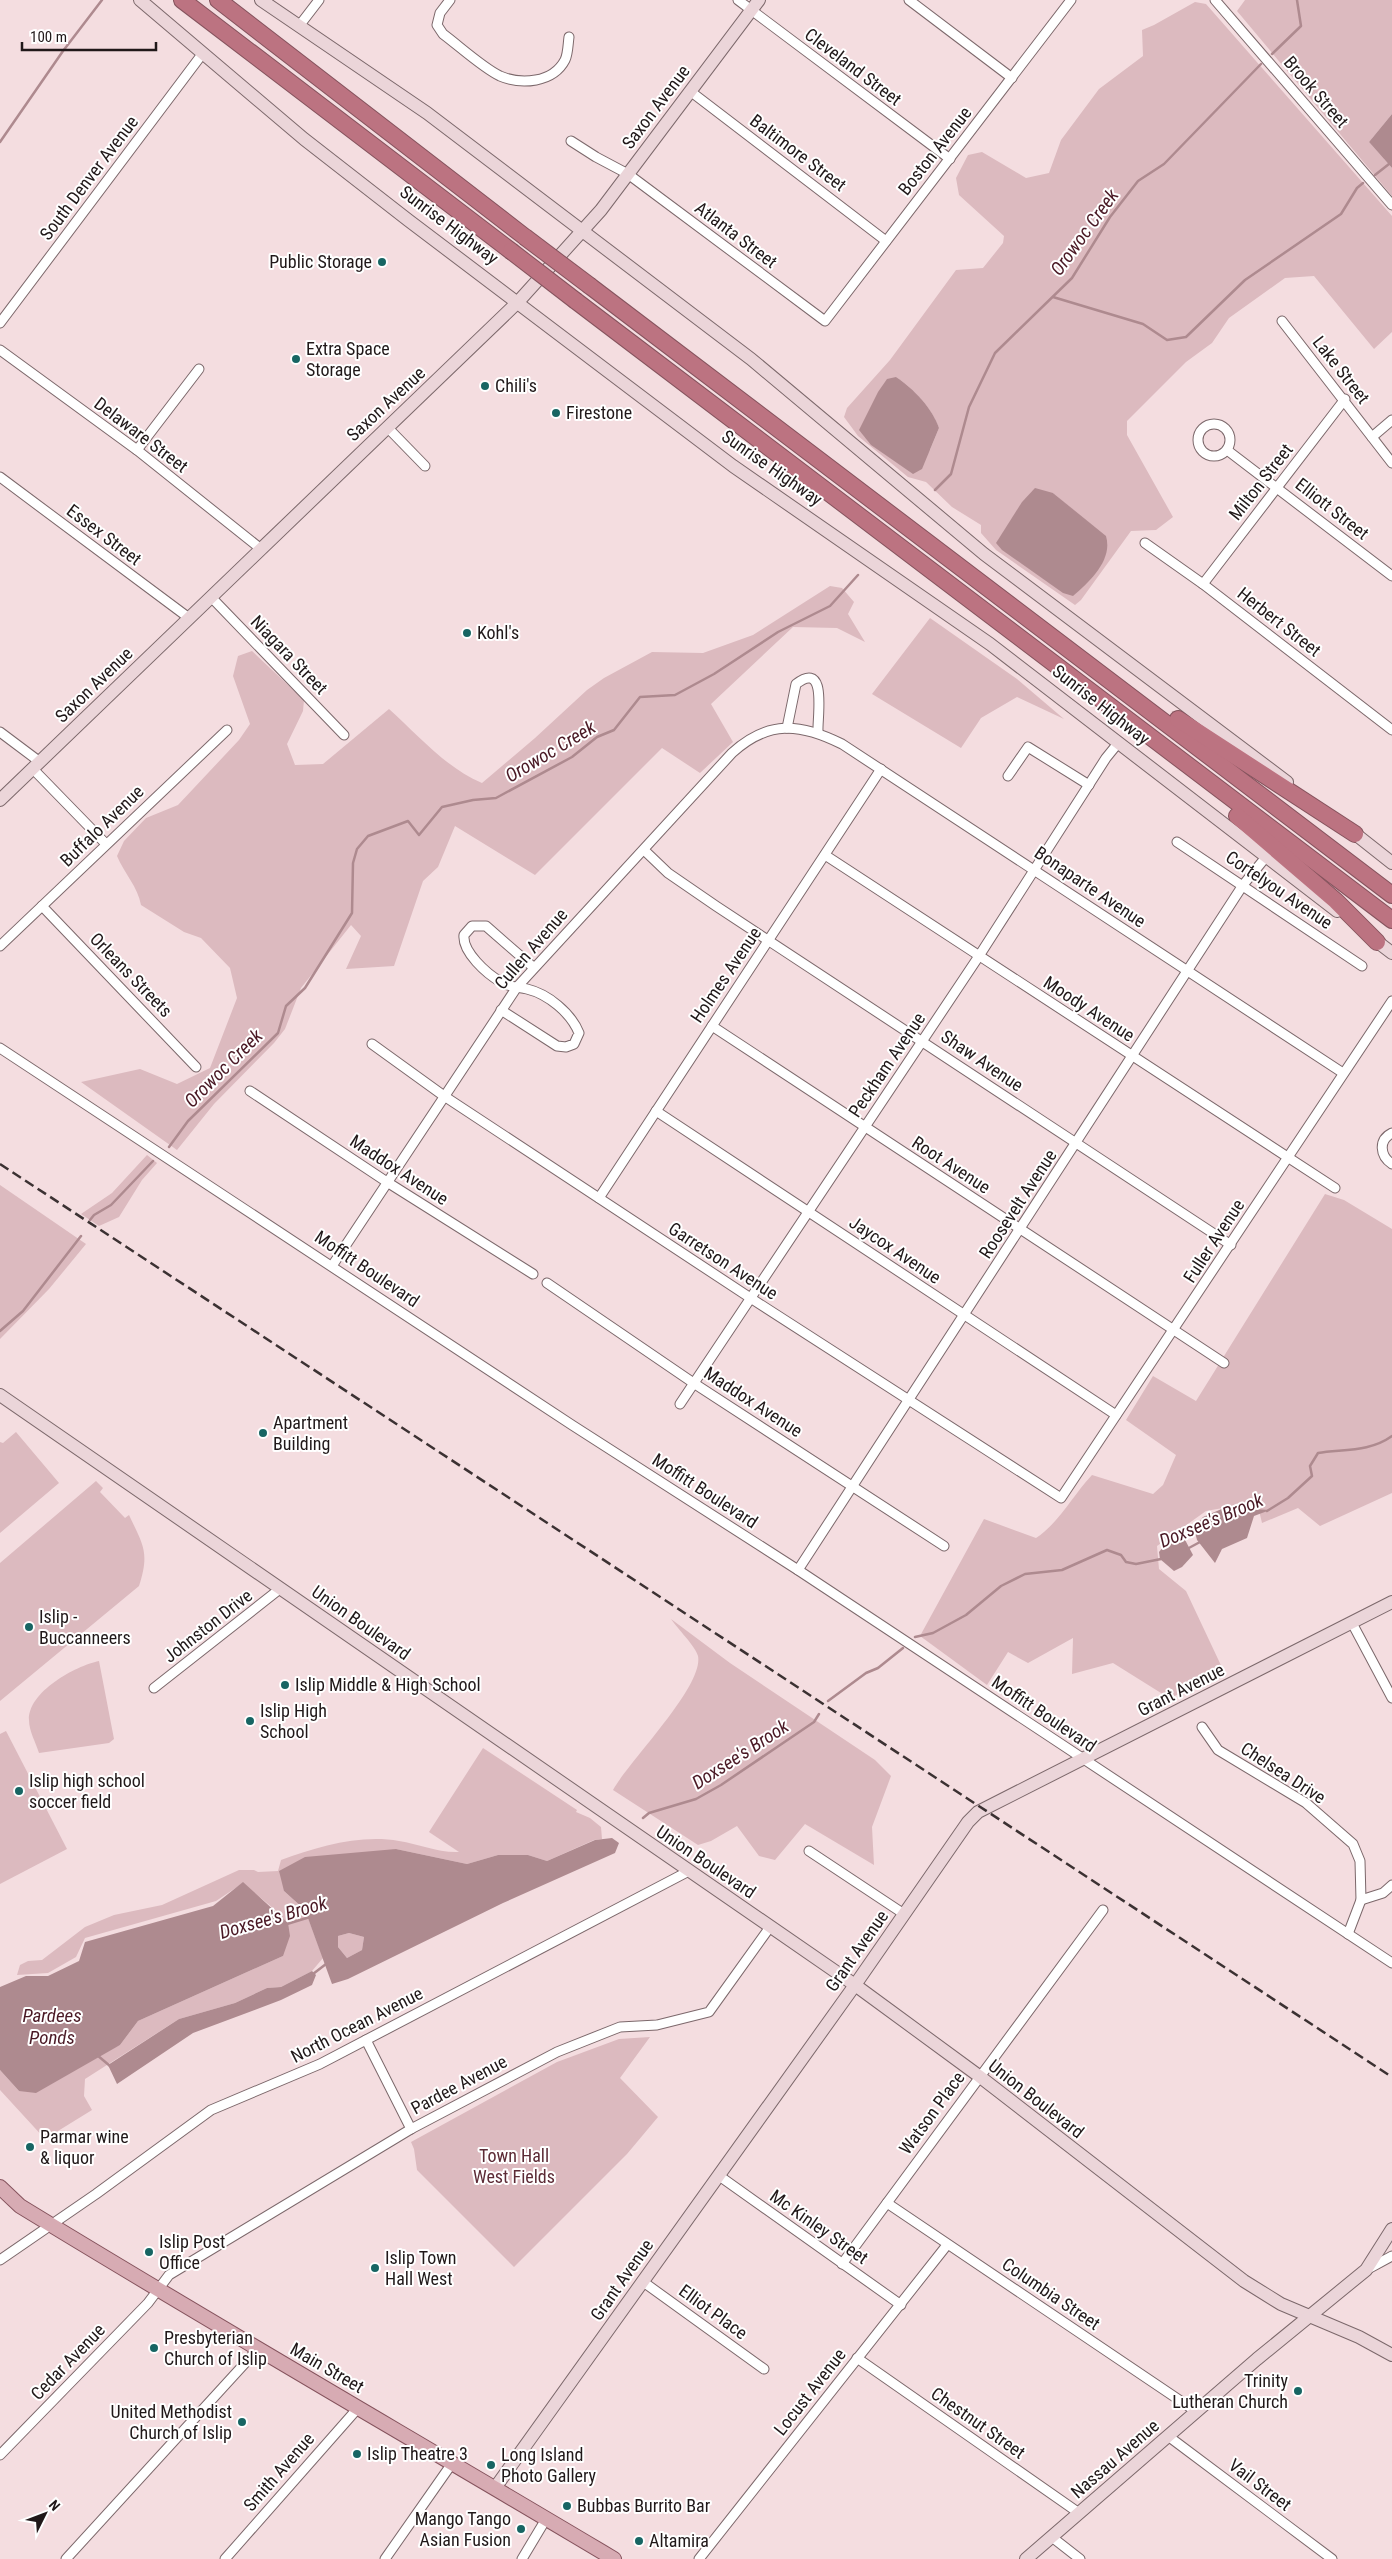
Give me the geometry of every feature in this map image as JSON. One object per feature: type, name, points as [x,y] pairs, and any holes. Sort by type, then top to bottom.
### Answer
[{"type":"highway","name":"Sunrise Highway","points":[[182,0],[1392,920]]},
{"type":"highway","name":"Sunrise Highway","points":[[218,0],[525,237],[1392,895]]},
{"type":"highway","points":[[1110,680],[1176,718],[1355,834]]},
{"type":"highway","points":[[1211,782],[1236,814],[1336,901],[1377,942]]},
{"type":"main road","name":"Sunrise Highway","points":[[140,0],[322,154],[733,466],[963,624],[1392,953]]},
{"type":"main road","points":[[262,0],[428,113],[583,231],[788,388],[996,564],[1229,737],[1392,863]]},
{"type":"main road","name":"Saxon Avenue","points":[[0,800],[518,302],[583,231],[755,5]]},
{"type":"main road","name":"Union Boulevard","points":[[0,1395],[855,1985],[979,2076],[1244,2281],[1281,2304],[1359,2337],[1392,2355]]},
{"type":"main road","name":"Grant Avenue","points":[[495,2488],[855,1985],[968,1822],[982,1808],[1082,1760],[1392,1602]]},
{"type":"main road","name":"Main Street","points":[[0,2187],[20,2206],[51,2226],[157,2290],[453,2462],[614,2559]]},
{"type":"main road","name":"Nassau Avenue","points":[[1026,2559],[1168,2436],[1366,2270],[1391,2234]]},
{"type":"street","points":[[299,26],[319,0]]},
{"type":"street","points":[[450,0],[440,13],[437,25],[443,34],[499,76],[524,83],[543,78],[557,71],[566,59],[569,37]]},
{"type":"street","name":"Cleveland Street","points":[[738,0],[755,5],[950,159]]},
{"type":"street","points":[[909,0],[1012,78]]},
{"type":"street","name":"Boston Avenue","points":[[825,321],[1071,0]]},
{"type":"street","name":"Brook Street","points":[[1214,0],[1392,206]]},
{"type":"street","name":"South Denver Avenue","points":[[0,323],[204,53]]},
{"type":"street","name":"Baltimore Street","points":[[690,90],[886,241]]},
{"type":"street","name":"Atlanta Street","points":[[571,141],[628,174],[825,321]]},
{"type":"street","name":"Lake Street","points":[[1282,320],[1345,399],[1392,463]]},
{"type":"street","name":"Delaware Street","points":[[0,350],[137,450],[261,549]]},
{"type":"street","points":[[137,450],[199,369]]},
{"type":"street","name":"Milton Street","points":[[1203,584],[1345,399]]},
{"type":"street","points":[[1372,437],[1392,420]]},
{"type":"street","points":[[387,427],[425,466]]},
{"type":"street","name":"Elliott Street","points":[[1227,450],[1392,576]]},
{"type":"street","name":"Essex Street","points":[[0,477],[189,618]]},
{"type":"street","name":"Herbert Street","points":[[1144,543],[1203,584],[1392,730]]},
{"type":"street","name":"Niagara Street","points":[[211,597],[344,736]]},
{"type":"street","points":[[788,728],[796,684],[803,679],[809,679],[818,685],[820,693],[818,732]]},
{"type":"street","name":"Cullen Avenue","points":[[332,1266],[517,986],[533,967],[746,740],[763,732],[788,728],[818,732]]},
{"type":"street","name":"Buffalo Avenue","points":[[0,946],[227,730]]},
{"type":"street","points":[[0,732],[36,765],[106,844]]},
{"type":"street","name":"Bonaparte Avenue","points":[[818,732],[842,744],[881,769],[1343,1073]]},
{"type":"street","name":"Peckham Avenue","points":[[680,1404],[923,1041],[1118,742]]},
{"type":"street","points":[[1008,776],[1028,747],[1089,785]]},
{"type":"street","name":"Holmes Avenue","points":[[599,1198],[881,769]]},
{"type":"street","name":"Cortelyou Avenue","points":[[1178,842],[1362,966]]},
{"type":"street","name":"Shaw Avenue","points":[[644,850],[668,873],[769,941],[1231,1245]]},
{"type":"street","name":"Moody Avenue","points":[[825,855],[1335,1188]]},
{"type":"street","name":"Roosevelt Avenue","points":[[798,1570],[1244,885],[1266,857]]},
{"type":"street","name":"Orleans Streets","points":[[42,906],[196,1066]]},
{"type":"street","points":[[501,1010],[557,1046],[566,1047],[574,1044],[579,1032],[569,1016],[544,996],[517,986],[502,983],[488,972],[467,949],[464,935],[472,926],[486,926],[533,967]]},
{"type":"street","name":"Fuller Avenue","points":[[1061,1498],[1392,1001]]},
{"type":"street","name":"Root Avenue","points":[[712,1026],[1224,1363]]},
{"type":"street","name":"Garretson Avenue","points":[[372,1044],[444,1096],[752,1299],[1061,1498]]},
{"type":"street","name":"Moffitt Boulevard","points":[[0,1048],[564,1420],[798,1570],[1082,1760],[1392,1963]]},
{"type":"street","name":"Maddox Avenue","points":[[250,1091],[387,1182],[533,1274]]},
{"type":"street","name":"Jaycox Avenue","points":[[656,1111],[1116,1415]]},
{"type":"street","points":[[1392,1133],[1384,1140],[1382,1147],[1386,1160],[1392,1164]]},
{"type":"street","name":"Maddox Avenue","points":[[547,1282],[695,1384],[944,1546]]},
{"type":"street","name":"Johnston Drive","points":[[154,1688],[281,1588]]},
{"type":"street","points":[[1352,1622],[1392,1698]]},
{"type":"street","name":"Chelsea Drive","points":[[1202,1727],[1218,1750],[1306,1803],[1353,1844],[1360,1861],[1361,1900],[1348,1934]]},
{"type":"street","points":[[809,1851],[904,1914]]},
{"type":"street","name":"North Ocean Avenue","points":[[0,2260],[51,2226],[211,2110],[320,2064],[689,1871]]},
{"type":"street","points":[[1361,1900],[1383,1893],[1392,1885]]},
{"type":"street","name":"Watson Place","points":[[842,2264],[1103,1910]]},
{"type":"street","name":"Pardee Avenue","points":[[157,2290],[170,2275],[411,2129],[557,2052],[620,2027],[657,2026],[709,2012],[770,1927]]},
{"type":"street","points":[[366,2040],[411,2129]]},
{"type":"street","name":"Mc Kinley Street","points":[[718,2175],[901,2305]]},
{"type":"street","name":"Columbia Street","points":[[887,2202],[947,2245],[1197,2412]]},
{"type":"street","name":"Locust Avenue","points":[[699,2559],[947,2245]]},
{"type":"street","name":"Nassau Avenue","points":[[1366,2270],[1392,2256]]},
{"type":"street","name":"Elliot Place","points":[[642,2281],[764,2369]]},
{"type":"street","name":"Cedar Avenue","points":[[0,2455],[148,2303],[157,2290]]},
{"type":"street","points":[[66,2559],[258,2349]]},
{"type":"street","name":"Chestnut Street","points":[[857,2358],[1079,2513]]},
{"type":"street","name":"Smith Avenue","points":[[225,2559],[358,2408]]},
{"type":"street","name":"Vail Street","points":[[1168,2436],[1332,2559]]},
{"type":"street","points":[[385,2559],[453,2462]]},
{"type":"street","points":[[522,2559],[546,2519]]},
{"type":"street","points":[[1052,2538],[1080,2559]]},
{"type":"green space","points":[[1245,0],[1392,0],[1392,114],[1369,142],[1392,168],[1392,196],[1237,11]]},
{"type":"green space","points":[[1195,2],[1206,4],[1392,216],[1392,332],[1374,349],[1314,276],[1285,278],[1229,318],[1212,343],[1186,362],[1127,421],[1127,435],[1173,517],[1156,530],[1131,531],[1081,600],[1075,605],[996,550],[981,533],[981,525],[952,507],[926,482],[908,477],[858,436],[844,417],[847,408],[890,360],[956,270],[983,268],[1003,243],[1004,236],[959,195],[956,178],[968,155],[982,152],[1026,178],[1049,173],[1061,140],[1099,89],[1143,56],[1142,30]],"holes":[[[896,377],[922,399],[936,421],[939,428],[930,450]],[[1053,493],[1103,535],[1105,536],[1022,502]]]},
{"type":"green space","points":[[830,586],[842,588],[854,602],[848,614],[865,642],[837,628],[793,627],[711,704],[733,742],[700,773],[662,748],[535,875],[455,826],[438,867],[423,881],[394,966],[346,969],[361,936],[351,925],[301,988],[285,1029],[274,1043],[214,1104],[177,1150],[81,1082],[140,1069],[177,1084],[210,1068],[237,998],[230,968],[201,938],[184,932],[141,905],[137,892],[117,856],[124,841],[146,818],[178,805],[239,740],[250,724],[233,676],[238,656],[252,651],[304,700],[303,711],[287,744],[295,765],[323,764],[389,709],[444,760],[469,777],[482,783],[587,690],[604,678],[652,652],[703,653],[753,635]]},
{"type":"green space","points":[[930,618],[1017,679],[1064,719],[1017,697],[981,718],[961,748],[872,694]]},
{"type":"green space","points":[[147,1155],[157,1163],[142,1180],[119,1217],[99,1226],[81,1214],[112,1193]]},
{"type":"green space","points":[[0,1185],[86,1244],[49,1289],[0,1339]]},
{"type":"green space","points":[[1325,1194],[1344,1200],[1392,1229],[1392,1493],[1320,1526],[1298,1508],[1262,1523],[1257,1502],[1206,1511],[1157,1546],[1159,1569],[1186,1591],[1226,1676],[1169,1698],[1113,1663],[1072,1674],[1073,1638],[1028,1663],[1008,1652],[987,1685],[920,1636],[984,1519],[1036,1538],[1052,1525],[1092,1475],[1153,1494],[1163,1485],[1176,1455],[1126,1420],[1153,1376],[1196,1401]]},
{"type":"green space","points":[[16,1432],[59,1483],[0,1533],[0,1442],[3,1443]]},
{"type":"green space","points":[[96,1481],[103,1488],[100,1492],[125,1518],[129,1515],[141,1542],[144,1565],[139,1586],[0,1701],[0,1563]]},
{"type":"green space","points":[[671,1619],[730,1663],[875,1760],[891,1776],[872,1827],[874,1865],[805,1824],[775,1860],[759,1856],[737,1826],[711,1841],[698,1845],[613,1790],[678,1704],[690,1686],[697,1669],[697,1652]]},
{"type":"green space","points":[[99,1661],[114,1739],[109,1743],[39,1753],[29,1724],[31,1710],[36,1700],[44,1690],[66,1674]]},
{"type":"green space","name":"Islip high school soccer field","points":[[6,1731],[67,1849],[0,1884],[0,1734]]},
{"type":"green space","points":[[483,1748],[577,1810],[576,1812],[590,1818],[601,1827],[602,1839],[594,1840],[547,1861],[528,1855],[498,1855],[467,1864],[396,1849],[284,1891],[305,1910],[323,1958],[312,1971],[281,1987],[267,1988],[235,2003],[179,2019],[85,2079],[84,2096],[92,2110],[45,2139],[0,2090],[0,2070],[19,2091],[120,2045],[138,2021],[283,1956],[280,1914],[243,1883],[216,1901],[85,1938],[76,1957],[48,1973],[17,1975],[20,1965],[28,1961],[42,1960],[85,1927],[114,1915],[162,1905],[239,1870],[254,1870],[258,1872],[278,1871],[281,1860],[324,1846],[369,1839],[384,1839],[444,1851],[459,1852],[429,1832]]},
{"type":"green space","points":[[349,1933],[364,1937],[362,1950],[347,1958],[338,1947],[338,1936]]},
{"type":"green space","name":"Town Hall West Fields","points":[[650,2037],[620,2078],[658,2117],[627,2154],[514,2267],[417,2170],[411,2142],[557,2062],[619,2039]]},
{"type":"water","points":[[1392,114],[1392,168],[1369,142]]},
{"type":"water","points":[[896,377],[922,399],[932,413],[939,428],[922,469],[913,474],[871,445],[859,430],[878,392],[887,379]]},
{"type":"water","points":[[1035,488],[1053,493],[1106,536],[1107,545],[1103,562],[1093,577],[1073,596],[1063,593],[1002,550],[996,543],[1022,502]]},
{"type":"water","points":[[1224,1508],[1234,1514],[1243,1515],[1253,1509],[1270,1510],[1254,1516],[1247,1538],[1222,1549],[1215,1563],[1197,1540],[1194,1528],[1203,1517]]},
{"type":"water","points":[[1183,1536],[1193,1555],[1182,1567],[1174,1571],[1160,1559],[1159,1552],[1167,1542]]},
{"type":"water","points":[[612,1838],[619,1843],[615,1853],[503,1903],[348,1979],[332,1984],[305,1910],[284,1891],[279,1871],[305,1857],[396,1849],[467,1864],[498,1855],[528,1855],[547,1861],[595,1840]],"holes":[[[349,1933],[364,1937],[362,1950],[347,1958],[338,1947],[338,1936]]]},
{"type":"water","name":"Pardees Ponds","points":[[243,1882],[288,1923],[290,1936],[283,1956],[138,2021],[120,2045],[36,2093],[19,2091],[0,2070],[0,1987],[26,1976],[48,1976],[79,1961],[85,1942],[213,1906]]},
{"type":"water","name":"Pardees Ponds","points":[[312,1971],[316,1975],[312,1985],[281,2000],[193,2033],[117,2084],[108,2065],[179,2019],[235,2003],[267,1988],[281,1987]]},
{"type":"waterway","points":[[0,142],[63,51],[102,0]]},
{"type":"waterway","name":"Orowoc Creek","points":[[1272,54],[1301,26],[1297,0]]},
{"type":"waterway","name":"Orowoc Creek","points":[[935,490],[951,474],[969,407],[995,353],[1072,278],[1110,217],[1138,181],[1164,164],[1261,64]]},
{"type":"waterway","points":[[1375,175],[1389,164]]},
{"type":"waterway","points":[[1053,297],[1143,324],[1167,340],[1186,337],[1245,280],[1341,214],[1357,188],[1363,183]]},
{"type":"waterway","name":"Orowoc Creek","points":[[169,1147],[188,1121],[278,1033],[286,1006],[305,988],[352,913],[353,863],[357,849],[368,836],[408,821],[419,835],[442,807],[473,800],[496,798],[572,757],[597,737],[614,730],[640,697],[675,695],[714,674],[778,632],[830,606],[858,575]]},
{"type":"waterway","name":"Orowoc Creek","points":[[90,1220],[94,1215],[111,1205],[153,1161]]},
{"type":"waterway","name":"Orowoc Creek","points":[[0,1331],[23,1311],[81,1236]]},
{"type":"waterway","name":"Doxsee's Brook","points":[[1267,1511],[1288,1498],[1312,1476],[1310,1466],[1318,1453],[1375,1445],[1392,1436]]},
{"type":"waterway","name":"Doxsee's Brook","points":[[1187,1549],[1200,1542]]},
{"type":"waterway","name":"Doxsee's Brook","points":[[915,1637],[933,1633],[966,1615],[1001,1586],[1025,1574],[1062,1570],[1107,1550],[1121,1555],[1126,1562],[1136,1564],[1161,1559]]},
{"type":"waterway","name":"Doxsee's Brook","points":[[828,1701],[866,1673],[878,1668],[903,1648]]},
{"type":"waterway","name":"Doxsee's Brook","points":[[643,1818],[649,1813],[696,1799],[721,1785],[814,1722],[819,1714]]},
{"type":"waterway","name":"Doxsee's Brook","points":[[287,1924],[310,1917]]},
{"type":"waterway","points":[[313,1974],[326,1964]]},
{"type":"waterway","points":[[97,2055],[110,2066]]},
{"type":"railway","points":[[0,1164],[1392,2077]]},
{"type":"place","name":"Public Storage","points":[[382,262]]},
{"type":"place","name":"Extra Space Storage","points":[[296,359]]},
{"type":"place","name":"Chili's","points":[[485,386]]},
{"type":"place","name":"Firestone","points":[[556,413]]},
{"type":"place","name":"Kohl's","points":[[467,633]]},
{"type":"place","name":"Apartment Building","points":[[263,1433]]},
{"type":"place","name":"Islip - Buccanneers","points":[[29,1627]]},
{"type":"place","name":"Islip Middle & High School","points":[[285,1685]]},
{"type":"place","name":"Islip High School","points":[[250,1721]]},
{"type":"place","name":"Islip high school soccer field","points":[[19,1791]]},
{"type":"place","name":"Parmar wine & liquor","points":[[30,2147]]},
{"type":"place","name":"Islip Post Office","points":[[149,2252]]},
{"type":"place","name":"Islip Town Hall West","points":[[375,2268]]},
{"type":"place","name":"Presbyterian Church of Islip","points":[[154,2348]]},
{"type":"place","name":"Trinity Lutheran Church","points":[[1298,2391]]},
{"type":"place","name":"United Methodist Church of Islip","points":[[242,2422]]},
{"type":"place","name":"Islip Theatre 3","points":[[357,2454]]},
{"type":"place","name":"Long Island Photo Gallery","points":[[491,2465]]},
{"type":"place","name":"Bubbas Burrito Bar","points":[[567,2506]]},
{"type":"place","name":"Mango Tango Asian Fusion","points":[[521,2529]]},
{"type":"place","name":"Altamira","points":[[639,2541]]}]
